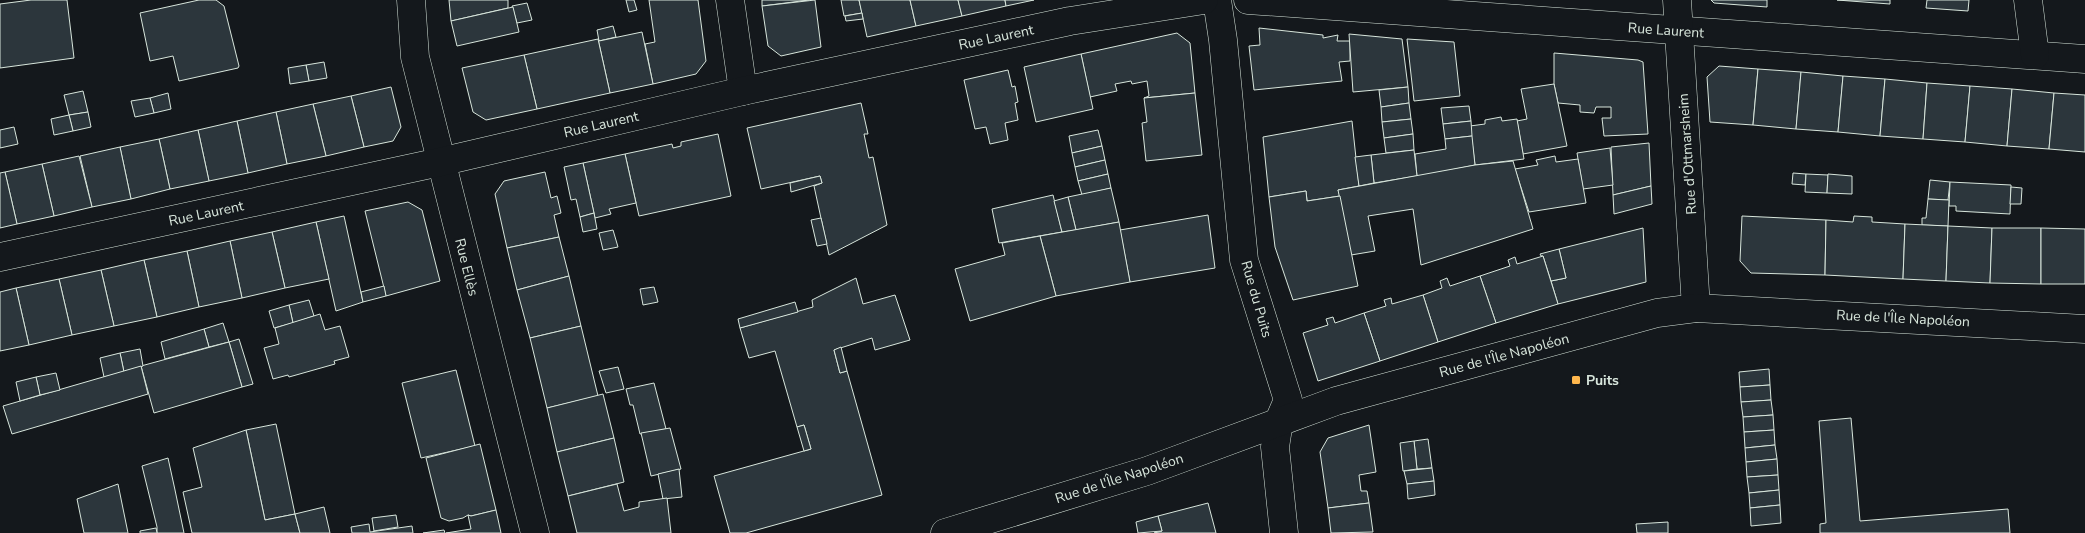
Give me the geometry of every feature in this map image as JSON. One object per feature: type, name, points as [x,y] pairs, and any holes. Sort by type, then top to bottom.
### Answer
[{"type":"street","name":"Rue Ellès","points":[[410,0],[415,57],[534,533]]},
{"type":"street","points":[[730,0],[742,91]]},
{"type":"street","name":"Rue Laurent","points":[[0,257],[440,162],[742,91],[1070,21],[1204,0]]},
{"type":"street","name":"Rue du Puits","points":[[1217,0],[1223,40],[1244,260],[1288,400],[1279,422],[1275,447],[1284,533]]},
{"type":"street","name":"Rue Laurent","points":[[1248,0],[2085,59]]},
{"type":"street","name":"Rue d'Ottmarsheim","points":[[1677,0],[1696,308]]},
{"type":"street","points":[[2028,0],[2035,55]]},
{"type":"street","name":"Rue de l'Île Napoléon","points":[[945,533],[1147,471],[1336,401],[1657,313],[1696,308],[2085,330]]},
{"type":"building","points":[[31,0],[67,0],[74,58],[0,68],[0,4]]},
{"type":"building","points":[[199,0],[216,0],[224,6],[239,66],[238,68],[179,81],[173,56],[150,61],[140,13]]},
{"type":"building","points":[[449,0],[508,0],[508,8],[451,21]]},
{"type":"building","points":[[626,0],[634,0],[637,10],[629,12]]},
{"type":"building","points":[[649,0],[698,0],[706,61],[696,74],[653,84],[645,44],[655,42]]},
{"type":"building","points":[[762,0],[809,0],[762,6]]},
{"type":"building","points":[[815,0],[821,47],[781,56],[768,46],[762,6]]},
{"type":"building","points":[[841,0],[859,0],[862,13],[844,16]]},
{"type":"building","points":[[859,0],[910,0],[916,26],[867,37]]},
{"type":"building","points":[[910,0],[958,0],[962,16],[916,26]]},
{"type":"building","points":[[958,0],[1005,0],[1006,6],[962,16]]},
{"type":"building","points":[[1005,0],[1034,0],[1006,6]]},
{"type":"building","points":[[1711,0],[1767,0],[1767,7],[1714,3]]},
{"type":"building","points":[[1837,0],[1890,0],[1890,4]]},
{"type":"building","points":[[1927,0],[1969,0],[1968,11],[1926,8]]},
{"type":"building","points":[[527,3],[532,20],[517,23],[512,6]]},
{"type":"building","points":[[513,7],[519,32],[457,46],[451,21]]},
{"type":"building","points":[[862,13],[863,19],[846,21],[845,16]]},
{"type":"building","points":[[613,26],[616,37],[599,41],[597,30]]},
{"type":"building","points":[[1259,28],[1323,35],[1323,38],[1338,35],[1337,41],[1350,41],[1350,61],[1339,62],[1342,81],[1254,90],[1249,46],[1260,45]]},
{"type":"building","points":[[642,32],[653,84],[610,93],[598,39],[599,41]]},
{"type":"building","points":[[1177,33],[1190,43],[1195,93],[1144,98],[1149,96],[1147,81],[1132,84],[1131,81],[1115,84],[1117,91],[1090,97],[1081,54]]},
{"type":"building","points":[[1349,34],[1402,39],[1408,87],[1353,92]]},
{"type":"building","points":[[598,39],[610,93],[537,109],[524,55]]},
{"type":"building","points":[[1407,39],[1454,42],[1460,96],[1414,101]]},
{"type":"building","points":[[1554,53],[1643,62],[1648,134],[1604,136],[1602,118],[1611,118],[1611,107],[1596,107],[1594,113],[1580,112],[1580,105],[1558,103],[1554,84]]},
{"type":"building","points":[[1081,54],[1093,109],[1036,122],[1024,67]]},
{"type":"building","points":[[524,55],[537,109],[486,120],[473,112],[462,68]]},
{"type":"building","points":[[324,62],[327,78],[309,81],[306,65]]},
{"type":"building","points":[[306,65],[309,81],[290,84],[288,68]]},
{"type":"building","points":[[1719,66],[1758,69],[1753,125],[1710,122],[1707,77]]},
{"type":"building","points":[[1758,69],[1801,72],[1796,129],[1753,125]]},
{"type":"building","points":[[1008,70],[1012,87],[1015,86],[1018,102],[1015,103],[1018,120],[1005,123],[1008,140],[990,144],[986,127],[975,129],[964,80]]},
{"type":"building","points":[[1801,72],[1843,76],[1838,132],[1796,129]]},
{"type":"building","points":[[1843,76],[1885,79],[1880,136],[1838,132]]},
{"type":"building","points":[[1885,79],[1927,83],[1923,139],[1880,136]]},
{"type":"building","points":[[1927,83],[1970,86],[1965,142],[1923,139]]},
{"type":"building","points":[[1554,84],[1567,146],[1523,154],[1517,121],[1527,119],[1521,89]]},
{"type":"building","points":[[1970,86],[2012,89],[2007,146],[1965,142]]},
{"type":"building","points":[[391,87],[401,127],[393,141],[364,147],[351,96]]},
{"type":"building","points":[[1408,87],[1409,103],[1381,107],[1379,90]]},
{"type":"building","points":[[2012,89],[2054,93],[2049,149],[2007,146]]},
{"type":"building","points":[[83,91],[88,112],[69,115],[64,95]]},
{"type":"building","points":[[168,93],[171,109],[154,113],[150,98]]},
{"type":"building","points":[[1195,93],[1202,155],[1146,161],[1142,123],[1147,122],[1144,98]]},
{"type":"building","points":[[2054,93],[2085,95],[2085,152],[2049,149]]},
{"type":"building","points":[[351,96],[364,147],[326,156],[313,104]]},
{"type":"building","points":[[150,98],[154,113],[135,117],[131,101]]},
{"type":"building","points":[[861,103],[868,134],[864,134],[869,158],[873,157],[887,225],[829,255],[814,186],[822,183],[820,176],[761,189],[747,128]]},
{"type":"building","points":[[1409,103],[1411,119],[1382,122],[1381,107]]},
{"type":"building","points":[[313,104],[326,156],[287,164],[276,112]]},
{"type":"building","points":[[1469,106],[1471,121],[1443,124],[1441,108]]},
{"type":"building","points":[[88,112],[91,127],[73,131],[69,115]]},
{"type":"building","points":[[276,112],[287,164],[248,173],[237,121]]},
{"type":"building","points":[[69,115],[73,131],[54,135],[51,119]]},
{"type":"building","points":[[1501,117],[1502,121],[1517,119],[1524,159],[1475,165],[1470,126],[1485,124],[1485,120]]},
{"type":"building","points":[[1411,119],[1413,134],[1384,138],[1382,122]]},
{"type":"building","points":[[237,121],[248,173],[209,181],[198,130]]},
{"type":"building","points":[[1352,121],[1359,186],[1338,190],[1340,196],[1307,201],[1306,191],[1269,197],[1263,137]]},
{"type":"building","points":[[1471,121],[1472,136],[1445,139],[1443,124]]},
{"type":"building","points":[[14,127],[18,144],[0,148],[0,130]]},
{"type":"building","points":[[198,130],[209,181],[170,189],[159,139]]},
{"type":"building","points":[[1098,130],[1102,146],[1072,153],[1069,136]]},
{"type":"building","points":[[718,134],[731,196],[639,216],[625,154],[672,144],[673,148],[681,146],[681,142]]},
{"type":"building","points":[[1413,134],[1414,150],[1386,153],[1384,138]]},
{"type":"building","points":[[1472,136],[1475,165],[1417,177],[1415,154],[1446,149],[1445,139]]},
{"type":"building","points":[[159,139],[170,189],[131,199],[120,147]]},
{"type":"building","points":[[1649,143],[1651,186],[1613,195],[1611,147]]},
{"type":"building","points":[[1102,146],[1105,160],[1075,167],[1072,153]]},
{"type":"building","points":[[120,147],[131,199],[92,207],[80,156]]},
{"type":"building","points":[[1610,148],[1613,185],[1583,189],[1577,153]]},
{"type":"building","points":[[1414,150],[1417,176],[1374,183],[1371,155]]},
{"type":"building","points":[[625,154],[636,203],[609,209],[611,214],[595,218],[583,163]]},
{"type":"building","points":[[1371,155],[1374,183],[1359,186],[1355,157]]},
{"type":"building","points":[[79,156],[92,207],[54,216],[42,164]]},
{"type":"building","points":[[1555,156],[1556,162],[1578,159],[1586,203],[1529,212],[1515,169],[1538,165],[1536,160]]},
{"type":"building","points":[[1105,160],[1108,174],[1078,181],[1075,167]]},
{"type":"building","points":[[1513,161],[1533,229],[1421,265],[1413,209],[1368,216],[1375,251],[1351,255],[1338,190],[1475,165]]},
{"type":"building","points":[[583,163],[594,213],[580,217],[576,199],[571,200],[564,167]]},
{"type":"building","points":[[42,164],[54,216],[17,224],[5,172]]},
{"type":"building","points":[[5,172],[17,224],[0,228],[0,173]]},
{"type":"building","points":[[545,172],[551,198],[557,196],[561,213],[554,215],[559,237],[507,248],[495,194],[504,181]]},
{"type":"building","points":[[1793,173],[1806,174],[1805,185],[1792,184]]},
{"type":"building","points":[[1108,174],[1111,188],[1082,195],[1078,181]]},
{"type":"building","points":[[1806,174],[1828,175],[1827,193],[1805,192]]},
{"type":"building","points":[[1828,174],[1852,176],[1852,194],[1827,193]]},
{"type":"building","points":[[820,176],[822,183],[791,192],[790,183]]},
{"type":"building","points":[[1930,180],[1950,182],[1948,200],[1928,199]]},
{"type":"building","points":[[1950,182],[2011,185],[2010,214],[1956,211],[1956,206],[1949,206]]},
{"type":"building","points":[[1651,186],[1652,204],[1614,214],[1613,195]]},
{"type":"building","points":[[2011,187],[2022,188],[2021,204],[2010,204]]},
{"type":"building","points":[[1111,188],[1119,222],[1076,230],[1068,197]]},
{"type":"building","points":[[1306,191],[1307,201],[1340,196],[1358,286],[1293,300],[1275,247],[1269,197]]},
{"type":"building","points":[[1053,195],[1062,232],[999,243],[992,209]]},
{"type":"building","points":[[1068,197],[1076,230],[1062,232],[1054,201]]},
{"type":"building","points":[[1928,199],[1949,200],[1948,226],[1922,225],[1922,218],[1926,218]]},
{"type":"building","points":[[408,202],[422,210],[440,281],[386,296],[365,211]]},
{"type":"building","points":[[594,213],[597,229],[583,232],[580,217]]},
{"type":"building","points":[[1208,215],[1215,268],[1130,282],[1120,230]]},
{"type":"building","points":[[344,216],[363,302],[336,311],[316,222]]},
{"type":"building","points":[[1742,216],[1826,220],[1825,275],[1751,273],[1740,261]]},
{"type":"building","points":[[1854,216],[1872,217],[1872,222],[1905,224],[1903,279],[1825,275],[1826,220],[1853,222]]},
{"type":"building","points":[[821,218],[827,244],[817,246],[811,220]]},
{"type":"building","points":[[316,222],[329,279],[285,288],[272,232]]},
{"type":"building","points":[[1119,222],[1130,282],[1056,296],[1040,236]]},
{"type":"building","points":[[1905,224],[1948,226],[1946,281],[1903,279]]},
{"type":"building","points":[[1948,226],[1992,228],[1990,283],[1946,281]]},
{"type":"building","points":[[1643,228],[1646,282],[1558,304],[1551,281],[1566,278],[1559,249]]},
{"type":"building","points":[[1992,228],[2041,228],[2041,284],[1990,283]]},
{"type":"building","points":[[2041,228],[2085,229],[2085,284],[2041,284]]},
{"type":"building","points":[[613,230],[618,247],[603,250],[599,233]]},
{"type":"building","points":[[272,232],[285,288],[242,298],[230,241]]},
{"type":"building","points":[[1040,236],[1056,296],[970,321],[955,269],[1005,255],[1002,243]]},
{"type":"building","points":[[559,237],[569,276],[517,290],[507,248]]},
{"type":"building","points":[[230,241],[242,298],[199,307],[187,251]]},
{"type":"building","points":[[1559,249],[1566,278],[1551,281],[1543,256],[1540,254]]},
{"type":"building","points":[[187,251],[199,307],[157,317],[144,260]]},
{"type":"building","points":[[1543,256],[1558,304],[1496,323],[1480,276],[1510,266],[1508,260],[1515,257],[1517,264]]},
{"type":"building","points":[[144,260],[157,317],[114,326],[101,270]]},
{"type":"building","points":[[101,270],[114,326],[72,335],[59,279]]},
{"type":"building","points":[[569,276],[581,326],[530,338],[517,290]]},
{"type":"building","points":[[1480,276],[1496,323],[1438,342],[1423,295],[1442,288],[1440,281],[1447,278],[1450,286]]},
{"type":"building","points":[[856,278],[863,304],[895,295],[910,340],[875,350],[872,338],[834,350],[840,373],[847,371],[882,495],[746,533],[730,533],[714,476],[811,449],[804,425],[797,427],[775,351],[749,358],[740,328],[813,307],[812,300]]},
{"type":"building","points":[[59,279],[72,335],[29,345],[16,288]]},
{"type":"building","points":[[384,286],[386,296],[363,302],[361,292]]},
{"type":"building","points":[[654,287],[658,302],[643,305],[640,289]]},
{"type":"building","points":[[16,288],[29,345],[0,351],[0,292]]},
{"type":"building","points":[[1423,295],[1438,342],[1380,361],[1364,313],[1386,306],[1384,300],[1391,298],[1392,304]]},
{"type":"building","points":[[309,300],[314,316],[293,323],[289,305]]},
{"type":"building","points":[[795,302],[798,312],[740,328],[738,319]]},
{"type":"building","points":[[289,305],[293,323],[274,328],[269,311]]},
{"type":"building","points":[[1364,313],[1380,361],[1318,381],[1303,333],[1328,325],[1326,319],[1333,317],[1335,323]]},
{"type":"building","points":[[320,314],[325,330],[340,326],[349,357],[334,361],[335,364],[289,377],[288,375],[273,379],[264,348],[279,344],[275,328]]},
{"type":"building","points":[[223,323],[229,342],[209,347],[204,329]]},
{"type":"building","points":[[581,326],[598,396],[547,408],[530,338]]},
{"type":"building","points":[[204,329],[209,347],[165,359],[161,342]]},
{"type":"building","points":[[239,339],[253,384],[242,387],[229,342]]},
{"type":"building","points":[[229,342],[242,387],[154,413],[141,366]]},
{"type":"building","points":[[841,347],[847,371],[840,373],[834,350]]},
{"type":"building","points":[[140,349],[143,366],[124,372],[120,353]]},
{"type":"building","points":[[120,353],[124,372],[104,377],[100,358]]},
{"type":"building","points":[[141,366],[148,394],[12,434],[3,406]]},
{"type":"building","points":[[618,367],[624,389],[606,393],[599,371]]},
{"type":"building","points":[[1769,369],[1770,385],[1740,387],[1739,372]]},
{"type":"building","points":[[456,370],[475,446],[421,458],[402,383]]},
{"type":"building","points":[[56,373],[60,390],[40,395],[36,377]]},
{"type":"building","points":[[36,377],[40,395],[20,401],[16,382]]},
{"type":"building","points":[[654,383],[666,429],[640,434],[633,405],[630,405],[626,389]]},
{"type":"building","points":[[1770,385],[1771,400],[1741,402],[1740,387]]},
{"type":"building","points":[[603,394],[614,438],[557,452],[547,408]]},
{"type":"building","points":[[1771,400],[1773,415],[1743,417],[1741,402]]},
{"type":"building","points":[[1773,415],[1774,430],[1744,432],[1743,417]]},
{"type":"building","points":[[1851,418],[1860,521],[2008,509],[2010,533],[1820,533],[1820,524],[1826,523],[1819,421]]},
{"type":"building","points":[[276,424],[295,514],[265,520],[246,430]]},
{"type":"building","points":[[804,425],[811,449],[804,451],[797,427]]},
{"type":"building","points":[[1369,425],[1376,472],[1359,475],[1361,491],[1367,491],[1369,503],[1328,508],[1320,452],[1328,438]]},
{"type":"building","points":[[670,428],[681,469],[651,476],[641,433]]},
{"type":"building","points":[[246,430],[265,520],[295,514],[300,533],[192,533],[183,492],[202,487],[193,448]]},
{"type":"building","points":[[1774,430],[1775,445],[1745,448],[1744,432]]},
{"type":"building","points":[[614,438],[624,482],[568,496],[557,452]]},
{"type":"building","points":[[1428,439],[1432,468],[1417,469],[1414,441]]},
{"type":"building","points":[[1414,441],[1417,469],[1403,471],[1400,443]]},
{"type":"building","points":[[480,444],[496,510],[471,516],[468,515],[449,521],[441,518],[426,458]]},
{"type":"building","points":[[1775,445],[1777,459],[1746,462],[1745,448]]},
{"type":"building","points":[[168,458],[184,533],[157,533],[142,466]]},
{"type":"building","points":[[1777,459],[1778,475],[1747,477],[1746,462]]},
{"type":"building","points":[[1432,468],[1434,481],[1407,484],[1404,471]]},
{"type":"building","points":[[679,469],[682,497],[663,499],[658,474]]},
{"type":"building","points":[[1778,475],[1779,490],[1749,493],[1747,477]]},
{"type":"building","points":[[1434,481],[1435,495],[1408,499],[1407,484]]},
{"type":"building","points":[[118,484],[128,533],[84,533],[77,499]]},
{"type":"building","points":[[617,484],[624,511],[639,507],[639,502],[667,498],[671,533],[577,533],[568,496]]},
{"type":"building","points":[[1779,490],[1780,505],[1750,508],[1749,493]]},
{"type":"building","points":[[1208,503],[1216,533],[1154,533],[1162,531],[1158,516]]},
{"type":"building","points":[[1369,503],[1373,532],[1331,533],[1328,508]]},
{"type":"building","points":[[1780,505],[1781,523],[1751,526],[1750,508]]},
{"type":"building","points":[[324,507],[330,533],[300,533],[295,514]]},
{"type":"building","points":[[496,510],[501,533],[446,533],[471,529],[468,515],[471,516]]},
{"type":"building","points":[[396,515],[398,527],[374,531],[372,518]]},
{"type":"building","points":[[1158,516],[1162,531],[1138,533],[1136,522]]},
{"type":"building","points":[[1668,522],[1668,533],[1637,533],[1636,524]]},
{"type":"building","points":[[369,524],[370,532],[412,526],[413,533],[352,533],[351,527]]},
{"type":"building","points":[[156,528],[157,533],[140,533],[140,531]]},
{"type":"building","points":[[444,530],[445,533],[423,533]]},
{"type":"place","name":"Puits","points":[[1576,380]]}]
